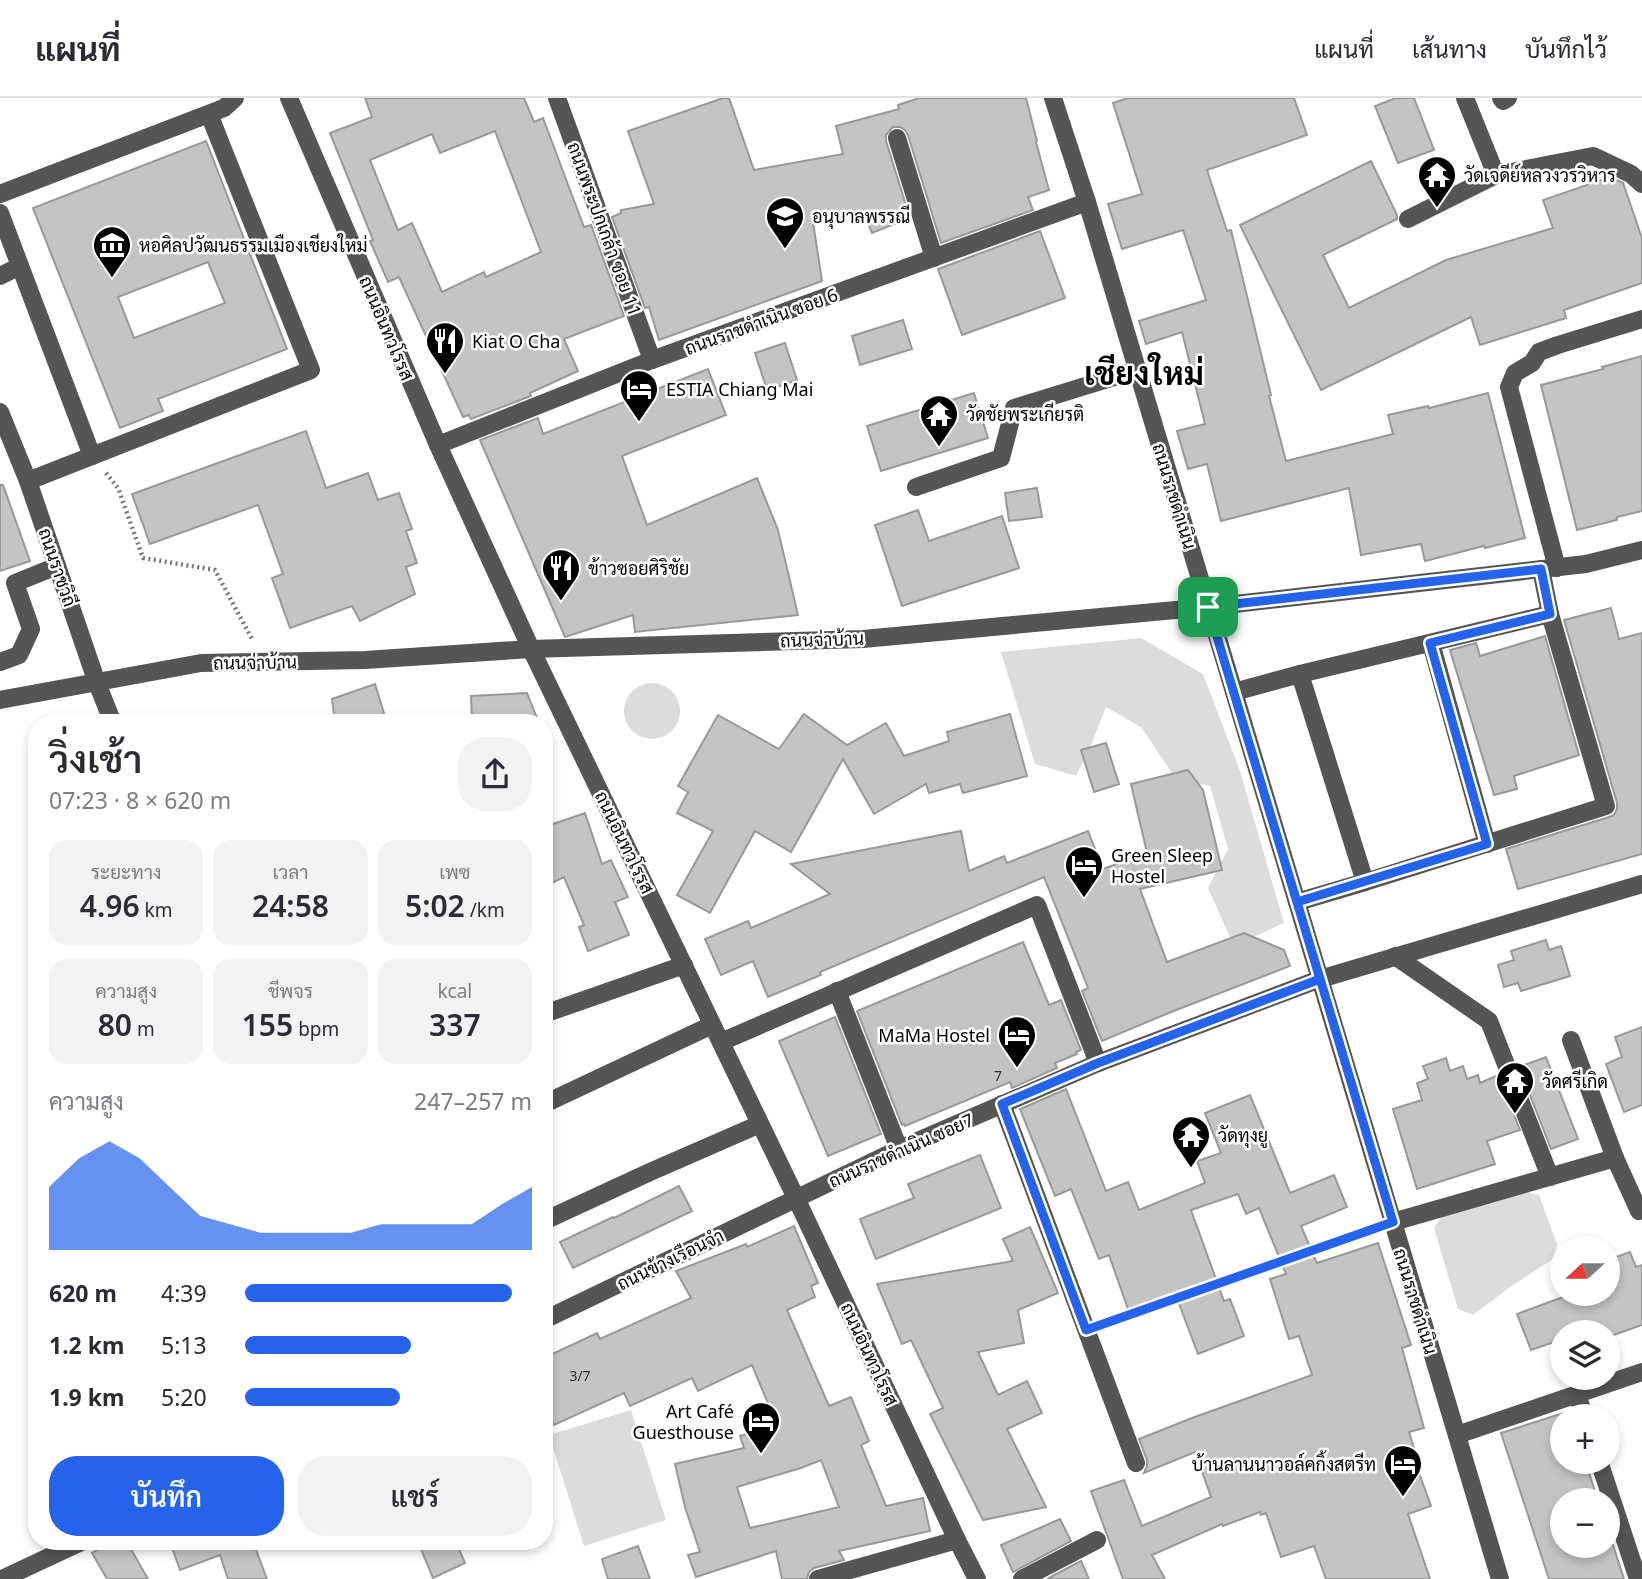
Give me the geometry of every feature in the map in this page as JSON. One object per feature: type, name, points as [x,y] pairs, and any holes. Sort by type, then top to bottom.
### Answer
[{"type":"street","points":[[0,194],[224,108],[235,98]]},
{"type":"street","name":"ถนนอินทวโรรส","points":[[289,98],[438,445],[531,649],[977,1579]]},
{"type":"street","name":"ถนนพระปกเกล้า ซอย 11","points":[[557,98],[652,360]]},
{"type":"street","name":"ถนนราชดำเนิน","points":[[1053,98],[1087,202],[1500,1579]]},
{"type":"street","points":[[1465,98],[1496,175]]},
{"type":"street","points":[[1502,98],[1503,101],[1508,98]]},
{"type":"street","points":[[28,481],[311,370],[209,114]]},
{"type":"street","points":[[897,138],[934,258]]},
{"type":"street","points":[[1408,219],[1496,175],[1593,156],[1631,174],[1642,184]]},
{"type":"street","name":"ถนนราชดำเนิน ซอย 6","points":[[438,445],[652,360],[1087,202]]},
{"type":"street","points":[[0,213],[92,456]]},
{"type":"street","points":[[0,276],[20,267]]},
{"type":"street","points":[[1297,902],[1605,806],[1550,614],[1549,568],[1509,387],[1515,373],[1532,363],[1539,352],[1642,318]]},
{"type":"street","points":[[916,487],[1001,458],[1014,408],[1137,370]]},
{"type":"street","name":"ถนนราชวิถี","points":[[0,412],[28,481],[109,714]]},
{"type":"street","name":"ถนนจ่าบ้าน","points":[[0,700],[201,663],[365,660],[531,649],[863,639],[1208,607],[1586,564],[1641,555]]},
{"type":"street","points":[[0,662],[19,654],[31,629],[15,583],[57,566]]},
{"type":"street","points":[[1234,692],[1550,614]]},
{"type":"street","points":[[1430,643],[1487,844]]},
{"type":"street","points":[[1300,674],[1365,882]]},
{"type":"street","name":"ถนนราชดำเนิน ซอย7","points":[[796,1198],[899,1149],[1098,1063],[1320,979],[1642,884]]},
{"type":"street","points":[[721,1042],[1037,905],[1098,1063]]},
{"type":"street","points":[[1395,956],[1489,1021],[1550,1177]]},
{"type":"street","points":[[553,1011],[684,965]]},
{"type":"street","points":[[837,991],[899,1149]]},
{"type":"street","points":[[553,1100],[712,1025]]},
{"type":"street","points":[[1571,1040],[1615,1158],[1639,1211]]},
{"type":"street","points":[[1002,1104],[1136,1463]]},
{"type":"street","points":[[553,1217],[760,1124]]},
{"type":"street","points":[[1393,1222],[1615,1158]]},
{"type":"street","name":"ถนนข้างเรือนจำ","points":[[553,1317],[796,1198]]},
{"type":"street","points":[[1457,1435],[1642,1372]]},
{"type":"street","points":[[1577,1394],[1580,1404]]},
{"type":"street","points":[[1603,1474],[1638,1579]]},
{"type":"street","points":[[818,1579],[957,1540]]},
{"type":"street","points":[[1022,1579],[1097,1540]]},
{"type":"street","points":[[2,1579],[63,1550]]},
{"type":"path","points":[[92,456],[118,488],[143,558],[215,570],[255,644],[261,662]]},
{"type":"path","points":[[1086,1330],[1393,1222]]},
{"type":"shaded area","points":[[1141,638],[1203,674],[1240,771],[1284,923],[1234,946],[1208,888],[1228,849],[1210,786],[1175,778],[1142,728],[1106,707],[1076,776],[1035,764],[1001,652]]},
{"type":"shaded area","points":[[646,683],[658,683],[668,687],[676,695],[680,711],[676,727],[668,735],[658,739],[646,739],[636,735],[628,727],[624,717],[624,705],[628,695],[636,687]]},
{"type":"shaded area","points":[[1527,1192],[1539,1195],[1554,1236],[1550,1236],[1550,1261],[1473,1315],[1458,1309],[1434,1228],[1442,1216]]},
{"type":"shaded area","points":[[631,1410],[666,1520],[584,1546],[553,1448],[553,1434]]},
{"type":"building","points":[[365,98],[524,98],[534,122],[543,118],[584,227],[591,225],[624,316],[564,339],[578,371],[530,393],[531,396],[471,419],[469,415],[463,417],[399,277],[388,282],[330,133],[372,117]],"holes":[[[495,131],[541,252],[486,277],[484,272],[442,292],[412,223],[398,230],[370,160],[432,134],[440,153]]]},
{"type":"building","points":[[729,98],[754,170],[843,154],[836,126],[899,109],[898,105],[919,98],[1026,98],[1049,190],[1028,197],[1033,210],[941,243],[908,135],[900,127],[893,127],[886,135],[886,141],[910,218],[872,233],[864,213],[813,222],[822,281],[659,340],[649,307],[645,308],[612,217],[621,213],[621,210],[654,204],[628,131]]},
{"type":"building","points":[[1128,98],[1294,98],[1307,135],[1207,170],[1227,231],[1231,230],[1286,461],[1393,434],[1388,415],[1488,393],[1525,538],[1425,561],[1421,544],[1361,555],[1349,488],[1221,521],[1207,464],[1188,469],[1177,431],[1205,424],[1182,332],[1146,344],[1139,321],[1206,300],[1183,230],[1122,249],[1108,204],[1142,194],[1113,103]]},
{"type":"building","points":[[1396,98],[1414,98],[1434,150],[1398,163],[1375,106]]},
{"type":"building","name":"หอศิลปวัฒนธรรมเมืองเชียงใหม่","points":[[206,141],[287,349],[158,399],[163,411],[120,428],[33,208]],"holes":[[[208,262],[225,303],[134,338],[118,297]]]},
{"type":"building","points":[[1371,161],[1397,219],[1323,255],[1349,308],[1446,260],[1553,228],[1543,200],[1610,177],[1623,183],[1642,238],[1642,283],[1564,310],[1566,318],[1480,345],[1471,317],[1321,390],[1240,225]]},
{"type":"building","points":[[1040,231],[1065,298],[962,335],[938,269]]},
{"type":"building","points":[[903,320],[912,349],[860,365],[852,336]]},
{"type":"building","points":[[785,343],[797,380],[767,390],[755,353]]},
{"type":"building","points":[[1642,356],[1642,511],[1577,530],[1541,385]]},
{"type":"building","points":[[708,369],[726,415],[622,456],[647,525],[757,478],[778,530],[798,615],[635,632],[633,615],[565,637],[480,440],[538,418],[543,434]]},
{"type":"building","points":[[974,393],[988,438],[881,471],[867,426]]},
{"type":"building","points":[[306,431],[326,488],[368,473],[378,500],[399,493],[412,529],[406,531],[417,563],[406,567],[415,594],[360,621],[352,606],[290,628],[272,578],[283,574],[258,505],[150,544],[132,494]]},
{"type":"building","points":[[0,485],[3,485],[30,561],[0,571]]},
{"type":"building","points":[[1037,488],[1042,517],[1009,521],[1005,493]]},
{"type":"building","points":[[918,510],[929,541],[1002,516],[1019,568],[902,606],[875,525]]},
{"type":"building","points":[[1611,608],[1619,639],[1642,633],[1642,854],[1518,889],[1506,849],[1609,817],[1614,815],[1617,809],[1564,620]]},
{"type":"building","points":[[1545,636],[1579,755],[1514,776],[1517,789],[1494,795],[1450,650],[1476,643],[1480,656]]},
{"type":"building","points":[[375,684],[384,714],[334,714],[332,699]]},
{"type":"building","points":[[527,693],[535,714],[472,714],[471,696]]},
{"type":"building","points":[[804,714],[847,745],[886,723],[904,756],[949,741],[947,732],[1010,714],[1027,776],[963,793],[960,784],[929,793],[926,784],[874,814],[843,759],[791,852],[755,831],[710,913],[677,895],[713,831],[677,813],[688,792],[678,786],[718,715],[779,749]]},
{"type":"building","points":[[1106,743],[1119,784],[1094,792],[1081,750]]},
{"type":"building","points":[[1188,770],[1203,790],[1222,870],[1140,889],[1167,962],[1244,933],[1284,950],[1290,966],[1102,1041],[1082,991],[1088,988],[1044,877],[820,972],[821,975],[768,997],[753,961],[721,975],[705,939],[748,921],[751,928],[830,894],[791,864],[961,831],[969,871],[1004,856],[1007,863],[1088,831],[1103,869],[1147,853],[1131,784]]},
{"type":"building","points":[[585,813],[602,864],[611,860],[628,897],[615,902],[629,935],[588,951],[579,927],[584,925],[564,877],[553,882],[553,824]]},
{"type":"building","points":[[1546,940],[1549,950],[1561,946],[1570,976],[1521,991],[1518,983],[1504,987],[1498,965],[1514,960],[1511,951]]},
{"type":"building","points":[[1023,942],[1049,1005],[1061,1000],[1081,1050],[1055,1063],[1057,1068],[1012,1088],[1010,1082],[902,1125],[857,1011]]},
{"type":"building","points":[[835,1017],[881,1134],[828,1156],[779,1041]]},
{"type":"building","points":[[1642,1027],[1642,1105],[1624,1112],[1606,1064],[1622,1057],[1615,1037]]},
{"type":"building","points":[[1546,1057],[1578,1139],[1551,1149],[1519,1067]]},
{"type":"building","points":[[1446,1058],[1450,1071],[1463,1066],[1467,1079],[1478,1075],[1480,1083],[1498,1075],[1520,1130],[1487,1141],[1495,1164],[1417,1189],[1393,1109],[1422,1100],[1417,1083],[1428,1079],[1423,1066]]},
{"type":"building","points":[[1066,1089],[1106,1191],[1128,1182],[1139,1210],[1205,1183],[1197,1161],[1221,1153],[1205,1113],[1250,1095],[1290,1193],[1334,1175],[1347,1207],[1301,1226],[1317,1263],[1378,1243],[1411,1345],[1402,1348],[1424,1428],[1409,1432],[1417,1458],[1414,1459],[1431,1506],[1408,1514],[1430,1579],[1326,1579],[1314,1546],[1281,1557],[1266,1513],[1261,1515],[1260,1512],[1223,1526],[1222,1524],[1152,1555],[1165,1579],[1123,1579],[1091,1491],[1124,1480],[1142,1526],[1211,1497],[1195,1452],[1144,1473],[1147,1460],[1139,1439],[1312,1375],[1299,1336],[1289,1339],[1270,1279],[1286,1274],[1259,1208],[1246,1214],[1238,1194],[1191,1210],[1224,1301],[1230,1299],[1244,1336],[1198,1354],[1175,1293],[1128,1309],[1109,1255],[1099,1259],[1071,1189],[1055,1196],[1020,1109]]},
{"type":"building","points":[[980,1155],[1001,1208],[876,1259],[860,1219],[914,1198],[908,1184]]},
{"type":"building","points":[[679,1186],[692,1211],[573,1268],[560,1242]]},
{"type":"building","points":[[794,1226],[818,1283],[811,1286],[815,1297],[787,1310],[829,1406],[851,1397],[869,1441],[861,1445],[886,1506],[923,1498],[930,1531],[839,1551],[844,1560],[814,1568],[807,1579],[782,1579],[776,1551],[696,1577],[688,1555],[700,1552],[685,1507],[675,1464],[744,1448],[740,1436],[777,1425],[752,1365],[698,1391],[692,1378],[630,1406],[624,1393],[554,1425],[553,1354],[597,1333],[600,1339],[691,1298],[676,1271],[746,1244],[747,1247]],"holes":[[[821,1460],[839,1507],[750,1528],[737,1487]]]},
{"type":"building","points":[[1030,1227],[1058,1293],[1018,1310],[1024,1343],[978,1352],[998,1395],[1027,1381],[1042,1413],[1007,1429],[1046,1507],[983,1520],[930,1414],[943,1408],[911,1340],[902,1344],[877,1284],[1013,1261],[1003,1239]]},
{"type":"building","points":[[1630,1252],[1636,1267],[1642,1265],[1642,1325],[1620,1333],[1620,1320],[1550,1320],[1550,1343],[1531,1350],[1517,1314],[1550,1302],[1550,1306],[1620,1306],[1620,1256]]},
{"type":"building","points":[[1550,1417],[1550,1474],[1589,1474],[1594,1488],[1550,1488],[1550,1558],[1617,1558],[1624,1579],[1549,1579],[1501,1433]]},
{"type":"building","points":[[1060,1519],[1071,1541],[1013,1572],[1001,1545]]},
{"type":"building","points":[[638,1546],[650,1579],[608,1579],[602,1559]]},
{"type":"building","points":[[97,1550],[132,1550],[148,1579],[107,1579],[92,1553]]},
{"type":"building","points":[[173,1550],[256,1550],[267,1579],[228,1579],[220,1555],[180,1570]]},
{"type":"building","points":[[421,1550],[459,1550],[465,1563],[433,1578]]},
{"type":"building","points":[[1081,1561],[1089,1579],[1047,1579]]},
{"type":"place","name":"วัดเจดีย์หลวงวรวิหาร","points":[[1437,209]]},
{"type":"place","name":"อนุบาลพรรณี","points":[[785,250]]},
{"type":"place","name":"หอศิลปวัฒนธรรมเมืองเชียงใหม่","points":[[112,279]]},
{"type":"place","name":"Kiat O Cha","points":[[445,375]]},
{"type":"place","name":"ESTIA Chiang Mai","points":[[639,423]]},
{"type":"place","name":"วัดชัยพระเกียรติ","points":[[939,448]]},
{"type":"place","name":"ข้าวซอยศิริชัย","points":[[561,602]]},
{"type":"place","name":"Green Sleep Hostel","points":[[1084,899]]},
{"type":"place","name":"MaMa Hostel","points":[[1017,1069]]},
{"type":"place","name":"วัดศรีเกิด","points":[[1515,1115]]},
{"type":"place","name":"วัดทุงยู","points":[[1191,1169]]},
{"type":"place","name":"Art Café Guesthouse","points":[[761,1455]]},
{"type":"place","name":"บ้านลานนาวอล์คกิ้งสตรีท","points":[[1403,1498]]},
{"type":"district","name":"เชียงใหม่","points":[[1144,372]]},
{"type":"route","points":[[1208,607],[1234,692],[1320,979],[1393,1222],[1086,1330],[1002,1104],[1098,1063],[1320,979],[1297,902],[1487,844],[1430,643],[1550,614],[1541,569],[1208,607]]}]
